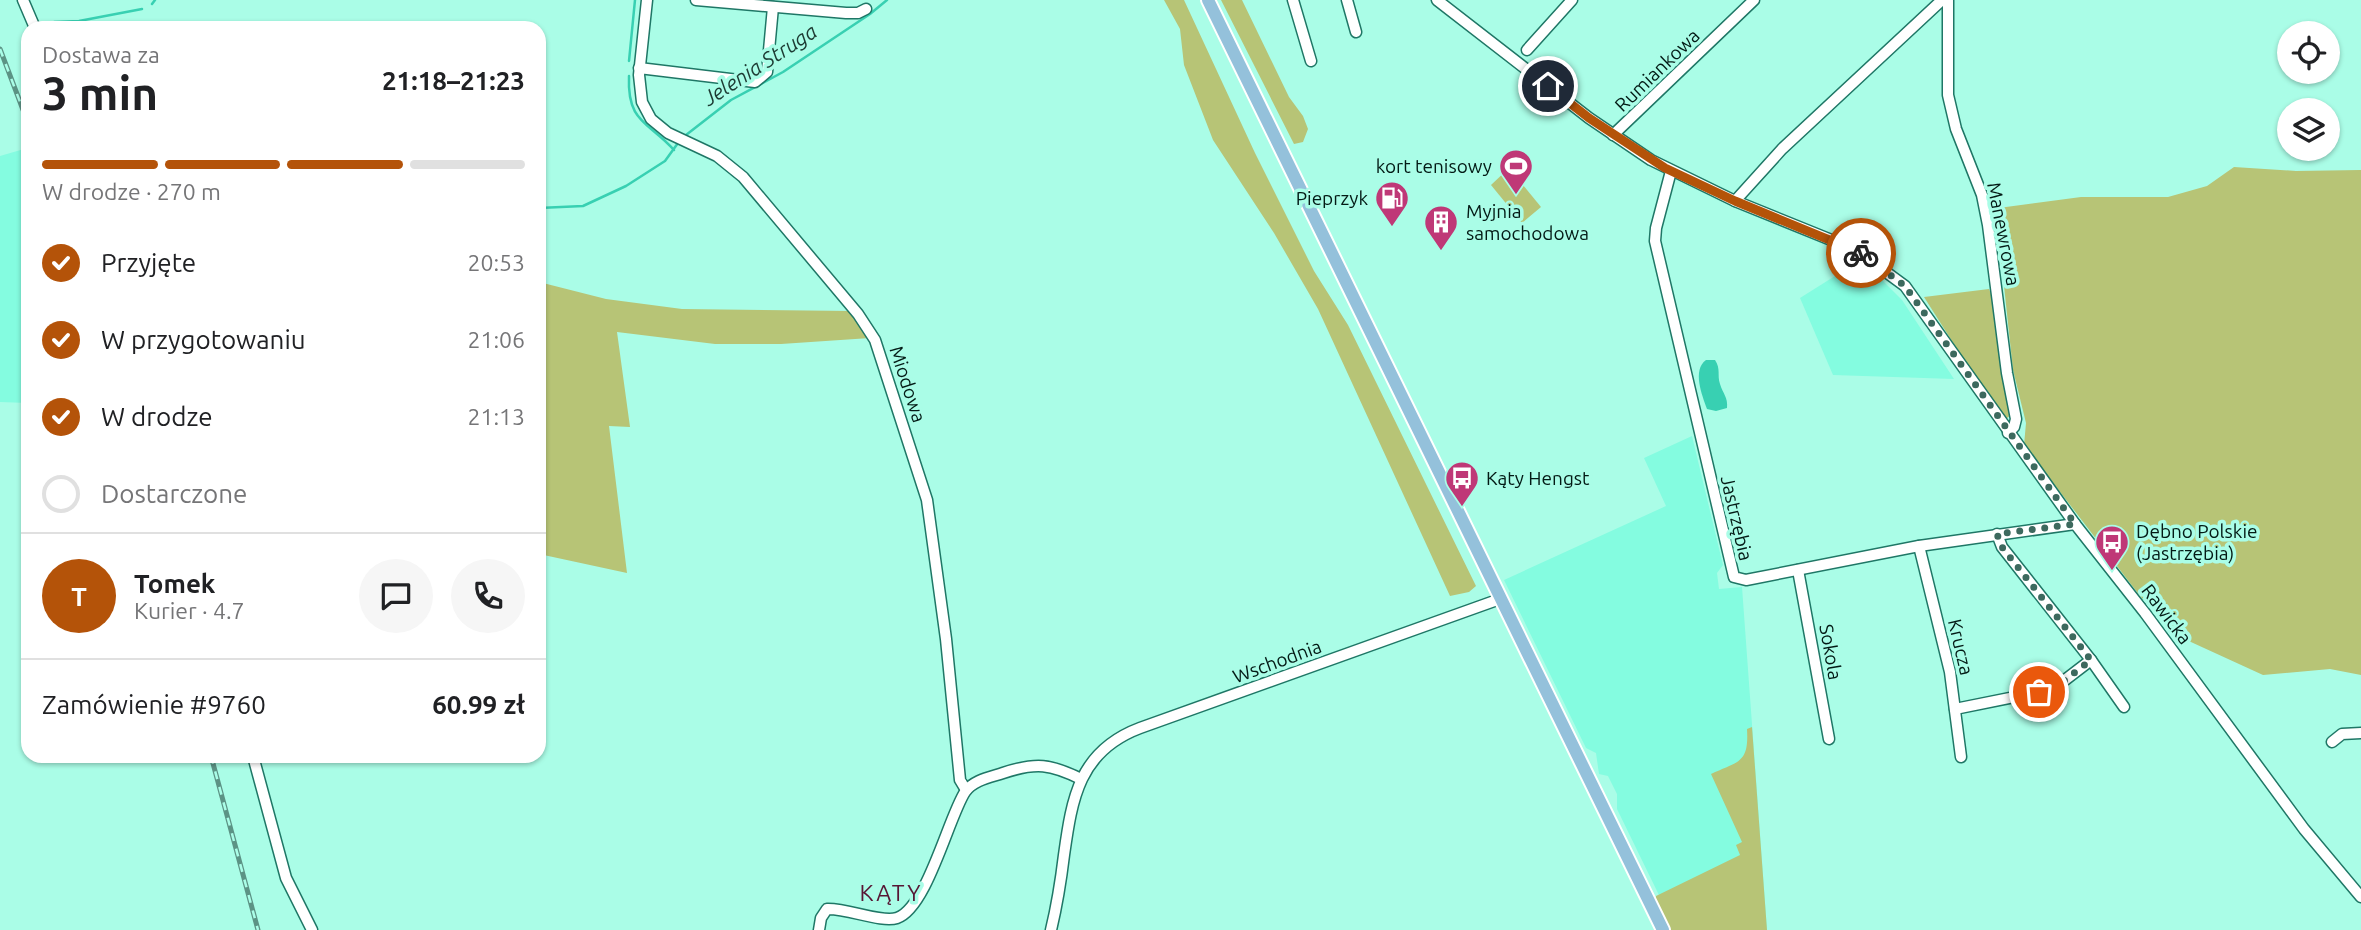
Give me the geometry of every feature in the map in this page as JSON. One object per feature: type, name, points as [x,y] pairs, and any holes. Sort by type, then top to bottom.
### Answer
[{"type":"main road","points":[[1208,0],[1663,930]]},
{"type":"street","points":[[23,0],[32,21]]},
{"type":"street","name":"Miodowa","points":[[647,0],[639,68],[642,102],[651,119],[668,133],[717,156],[743,177],[858,314],[875,340],[928,500],[946,639],[960,780],[966,790]]},
{"type":"street","points":[[696,0],[846,13],[858,13],[866,9]]},
{"type":"street","points":[[1293,0],[1311,61]]},
{"type":"street","points":[[1348,0],[1356,32]]},
{"type":"street","name":"Rawicka","points":[[1437,0],[1613,135],[1671,171],[1735,201],[1856,250],[1905,286],[2075,524],[2152,623],[2304,829],[2361,897]]},
{"type":"street","points":[[1527,50],[1572,0]]},
{"type":"street","name":"Rumiankowa","points":[[1613,135],[1754,0]]},
{"type":"street","points":[[1735,201],[1782,149],[1942,0]]},
{"type":"street","name":"Manewrowa","points":[[1948,0],[1948,94],[1954,122],[1982,195],[1988,225],[2007,373],[2016,419],[2014,427],[2008,433]]},
{"type":"street","points":[[639,68],[755,82],[767,72],[773,7]]},
{"type":"street","name":"Jastrzębia","points":[[1671,171],[1656,228],[1656,241],[1734,577],[1746,580],[1919,546],[2075,524]]},
{"type":"street","points":[[1997,534],[2002,547],[2091,660],[2124,707]]},
{"type":"street","name":"Krucza","points":[[1919,546],[1950,672],[1961,757]]},
{"type":"street","name":"Sokola","points":[[1798,570],[1829,739]]},
{"type":"street","name":"Wschodnia","points":[[1081,779],[1094,759],[1111,743],[1133,731],[1500,599]]},
{"type":"street","points":[[1955,709],[2039,692],[2061,683],[2091,660]]},
{"type":"street","points":[[2332,742],[2342,734],[2361,733]]},
{"type":"street","points":[[255,763],[286,878],[312,930]]},
{"type":"street","points":[[819,930],[821,918],[827,909],[837,908],[886,918],[896,918],[905,913],[913,905],[940,853],[966,790],[980,781],[1034,765],[1055,767],[1081,779],[1073,799],[1051,930]]},
{"type":"shaded area","points":[[1164,0],[1184,0],[1255,153],[1314,271],[1348,325],[1476,586],[1469,592],[1450,596],[1318,309],[1274,233],[1213,140],[1184,65],[1180,29]]},
{"type":"shaded area","points":[[1221,0],[1242,0],[1289,97],[1303,116],[1308,129],[1303,142],[1294,144]]},
{"type":"shaded area","points":[[21,150],[21,403],[0,402],[0,156]]},
{"type":"shaded area","points":[[2234,167],[2296,171],[2361,170],[2361,675],[2330,669],[2263,675],[2180,637],[2140,596],[2024,445],[2026,423],[2013,370],[2002,267],[1991,209],[2081,197],[2168,197],[2207,186]]},
{"type":"shaded area","name":"kort tenisowy","points":[[1509,168],[1541,207],[1522,223],[1491,185]]},
{"type":"shaded area","points":[[1850,261],[1882,280],[1902,300],[1954,379],[1833,375],[1800,298],[1843,271]]},
{"type":"shaded area","points":[[546,284],[606,299],[682,309],[851,311],[870,338],[781,344],[715,344],[617,332],[630,427],[609,426],[627,573],[546,556]]},
{"type":"shaded area","points":[[1989,289],[1994,301],[2012,414],[2006,419],[1969,368],[1924,297]]},
{"type":"shaded area","points":[[1706,360],[1715,360],[1717,363],[1727,408],[1716,411],[1707,409],[1699,376]]},
{"type":"shaded area","points":[[1692,436],[1723,565],[1717,573],[1719,589],[1742,587],[1767,930],[1676,930],[1617,809],[1617,794],[1608,776],[1599,774],[1596,753],[1586,748],[1504,580],[1666,506],[1644,458]]},
{"type":"shaded area","points":[[1752,727],[1767,930],[1667,930],[1655,904],[1656,896],[1740,855],[1736,845],[1742,842],[1711,774],[1735,763],[1744,755],[1747,729]]},
{"type":"waterway","points":[[152,4],[155,0]]},
{"type":"waterway","points":[[629,61],[635,0]]},
{"type":"waterway","name":"Jelenia Struga","points":[[686,135],[731,100],[783,72],[887,0]]},
{"type":"waterway","points":[[79,21],[142,9]]},
{"type":"waterway","points":[[629,76],[629,91],[636,112],[641,120],[674,150]]},
{"type":"waterway","name":"Jelenia Struga","points":[[546,208],[583,206],[626,186],[665,161],[678,143]]},
{"type":"railway","points":[[0,49],[21,104]]},
{"type":"railway","points":[[213,763],[258,930]]},
{"type":"way so far","points":[[1861,253],[1905,286],[2075,524],[1997,534],[2002,547],[2091,660],[2061,683],[2039,692]]},
{"type":"place","name":"kort tenisowy","points":[[1516,196]]},
{"type":"place","name":"Pieprzyk","points":[[1392,228]]},
{"type":"place","name":"Myjnia samochodowa","points":[[1441,252]]},
{"type":"place","name":"Kąty Hengst","points":[[1462,508]]},
{"type":"place","name":"Dębno Polskie (Jastrzębia)","points":[[2112,572]]},
{"type":"district","name":"KĄTY","points":[[891,893]]},
{"type":"route","points":[[1548,86],[1589,118],[1665,168],[1698,185],[1861,253]]}]
